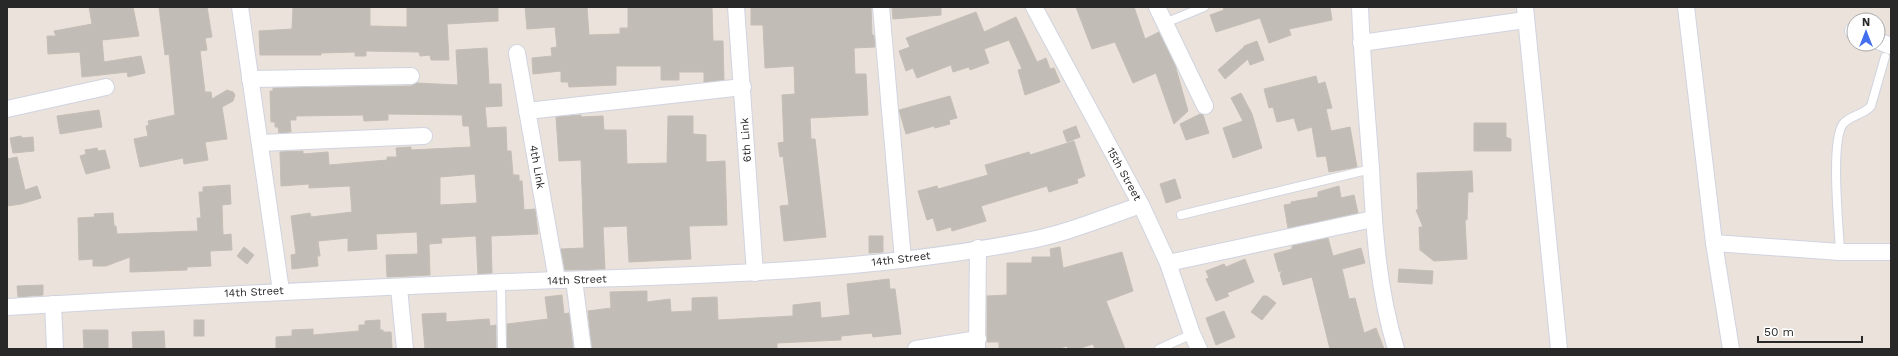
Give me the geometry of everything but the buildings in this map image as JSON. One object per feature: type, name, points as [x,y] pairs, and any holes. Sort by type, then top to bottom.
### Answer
[{"type":"street","points":[[240,7],[281,290]]},
{"type":"street","name":"6th Link","points":[[736,7],[743,87],[755,273]]},
{"type":"street","points":[[881,7],[903,260]]},
{"type":"street","name":"15th Street","points":[[1034,7],[1141,205],[1168,263],[1192,334],[1199,349]]},
{"type":"street","points":[[1157,7],[1205,106]]},
{"type":"street","points":[[1360,7],[1361,43],[1371,169],[1373,219],[1381,288],[1388,323],[1396,349]]},
{"type":"street","points":[[1686,7],[1714,243],[1730,349]]},
{"type":"street","points":[[1361,43],[1525,14],[1560,349]]},
{"type":"street","name":"4th Link","points":[[517,53],[557,280]]},
{"type":"street","points":[[250,79],[411,76]]},
{"type":"street","points":[[7,110],[106,87]]},
{"type":"street","points":[[527,111],[743,87]]},
{"type":"street","points":[[260,142],[424,136]]},
{"type":"street","name":"14th Street","points":[[7,306],[281,290],[399,288],[557,280],[755,273],[903,260],[1028,241],[1141,205]]},
{"type":"street","points":[[1168,263],[1373,219]]},
{"type":"street","points":[[1714,243],[1840,252],[1891,252]]},
{"type":"street","points":[[916,349],[978,344],[978,248]]},
{"type":"street","points":[[574,280],[584,349]]},
{"type":"street","points":[[399,288],[405,349]]},
{"type":"street","points":[[53,304],[55,349]]},
{"type":"lane","points":[[1165,23],[1204,7]]},
{"type":"lane","points":[[1840,252],[1837,179],[1837,147],[1840,130],[1844,122],[1868,111],[1871,106],[1888,51]]},
{"type":"lane","points":[[1182,215],[1371,169]]},
{"type":"lane","points":[[501,283],[502,349]]},
{"type":"lane","points":[[1159,349],[1192,334]]}]
